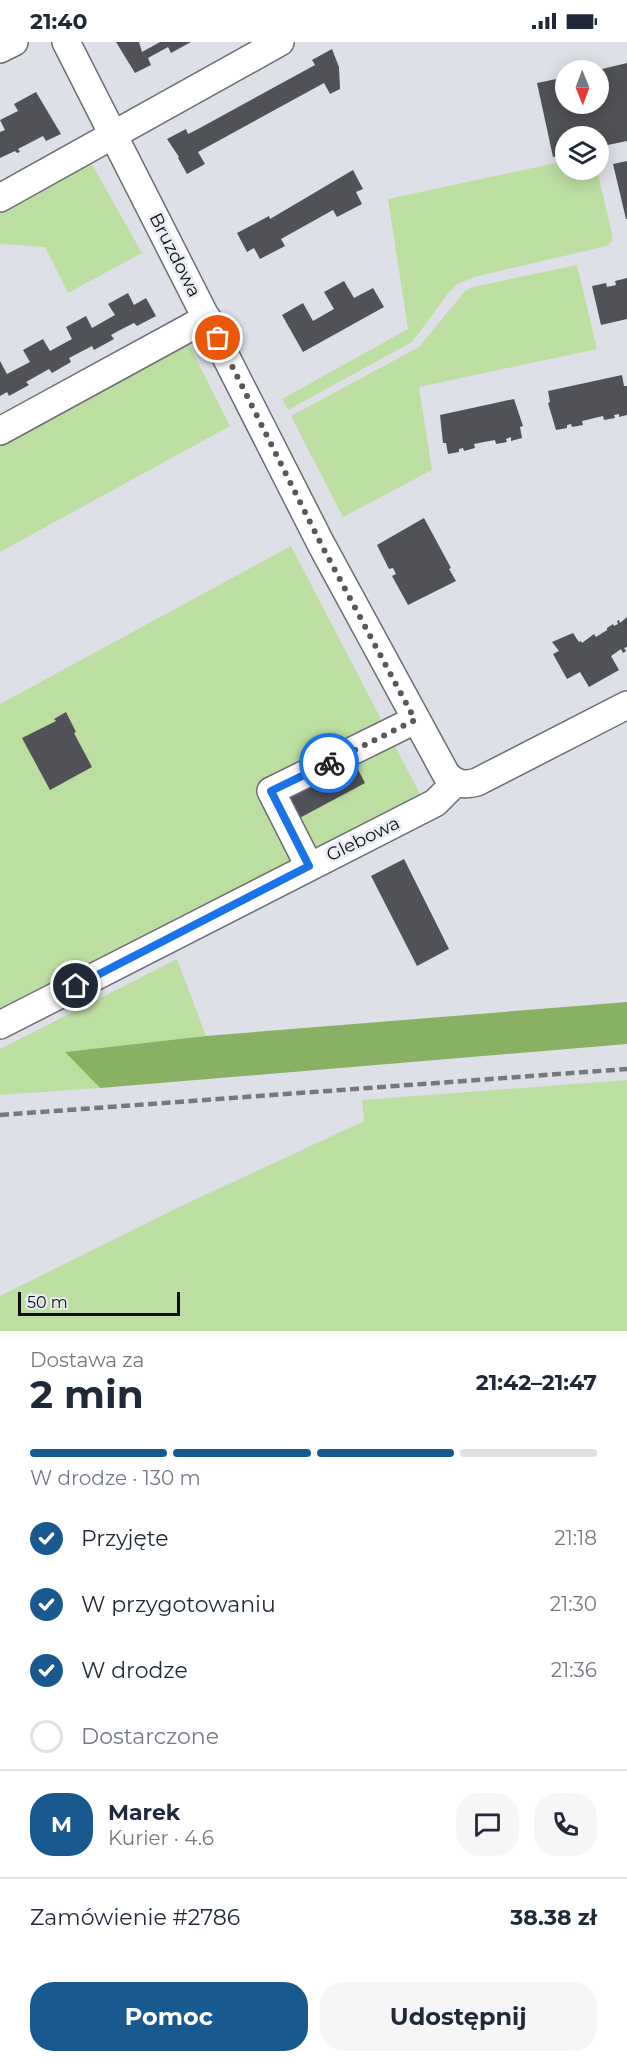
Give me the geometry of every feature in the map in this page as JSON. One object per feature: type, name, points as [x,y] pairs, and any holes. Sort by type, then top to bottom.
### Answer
[{"type":"street","points":[[0,49],[14,42]]},
{"type":"street","name":"Bruzdowa","points":[[66,42],[321,544],[441,767],[455,783]]},
{"type":"street","points":[[0,198],[280,42]]},
{"type":"street","points":[[0,431],[207,318]]},
{"type":"street","points":[[455,783],[477,782],[627,705]]},
{"type":"street","points":[[309,866],[271,791],[415,720]]},
{"type":"street","name":"Glebowa","points":[[0,1025],[435,803],[455,783]]},
{"type":"green space","points":[[89,159],[142,253],[68,293],[45,247],[0,244],[0,207]]},
{"type":"green space","points":[[555,163],[555,180],[599,180],[612,241],[607,246],[474,277],[458,284],[450,291],[412,342],[288,410],[282,399],[408,329],[388,199]]},
{"type":"green space","points":[[577,265],[597,349],[419,387],[432,470],[343,517],[291,416],[419,347],[465,291],[473,287]]},
{"type":"green space","points":[[186,339],[230,426],[0,552],[0,441]]},
{"type":"green space","points":[[291,546],[421,796],[0,1013],[0,704]]},
{"type":"green space","points":[[177,959],[206,1036],[66,1052],[100,1088],[0,1095],[0,1049]]},
{"type":"green space","points":[[627,1002],[627,1044],[100,1088],[65,1052],[206,1036]]},
{"type":"green space","points":[[627,1080],[627,1331],[0,1331],[0,1296],[179,1207],[364,1121],[362,1100]]},
{"type":"building","points":[[116,42],[139,42],[142,52],[160,42],[191,42],[171,53],[168,47],[148,58],[151,65],[135,73]]},
{"type":"building","points":[[332,49],[339,67],[340,89],[330,94],[324,83],[198,152],[205,164],[187,174],[167,139],[186,129],[188,134],[198,129],[315,65],[312,60]]},
{"type":"building","points":[[627,63],[627,141],[609,145],[609,126],[555,126],[555,157],[553,157],[537,83],[555,79],[555,114],[609,114],[609,67]]},
{"type":"building","points":[[36,92],[61,134],[46,141],[43,136],[18,149],[20,152],[15,151],[0,158],[0,132],[5,130],[0,120],[18,111],[14,104]]},
{"type":"building","points":[[627,161],[627,219],[626,219],[613,164]]},
{"type":"building","points":[[353,170],[363,189],[356,192],[362,204],[337,217],[333,210],[281,239],[285,246],[260,259],[254,248],[247,252],[237,233],[269,216],[270,219]]},
{"type":"building","points":[[627,278],[627,319],[601,325],[592,286],[606,283],[607,287],[616,285],[615,281]]},
{"type":"building","points":[[344,281],[354,298],[373,288],[384,307],[303,352],[282,315],[303,303],[313,321],[334,309],[324,292]]},
{"type":"building","points":[[128,293],[134,305],[146,298],[156,316],[137,326],[134,323],[122,329],[111,335],[114,339],[94,350],[92,346],[69,358],[71,362],[52,373],[49,369],[26,382],[29,385],[9,396],[7,392],[0,396],[0,361],[7,374],[30,362],[23,350],[43,339],[50,351],[72,339],[66,327],[86,316],[92,328],[115,315],[108,304]]},
{"type":"building","points":[[622,375],[624,386],[627,386],[627,415],[619,417],[619,414],[614,415],[615,418],[604,420],[603,416],[582,421],[583,425],[572,427],[571,424],[567,425],[567,428],[556,430],[548,403],[550,402],[548,391]]},
{"type":"building","points":[[514,399],[523,426],[520,427],[522,438],[511,441],[511,437],[506,439],[507,442],[496,444],[495,440],[474,444],[475,448],[464,451],[463,448],[459,449],[459,452],[448,454],[446,443],[443,443],[440,415]]},
{"type":"building","points":[[424,518],[456,581],[408,605],[392,576],[396,574],[393,568],[389,569],[377,545]]},
{"type":"building","points":[[627,617],[627,647],[624,648],[626,651],[623,653],[621,649],[611,656],[619,670],[589,687],[580,672],[567,679],[553,654],[559,651],[552,642],[573,633],[582,643],[594,634],[596,637],[613,624],[614,626],[618,624],[617,621],[619,620],[620,623]]},
{"type":"building","points":[[66,712],[92,767],[50,790],[22,738],[56,721],[54,719]]},
{"type":"building","points":[[351,756],[365,783],[294,821],[279,793]]},
{"type":"building","points":[[404,859],[449,949],[417,966],[371,876]]},
{"type":"railway","points":[[0,1115],[627,1069]]},
{"type":"way so far","points":[[218,338],[321,544],[415,720],[329,763]]},
{"type":"route","points":[[76,986],[309,866],[271,791],[329,763]]}]
